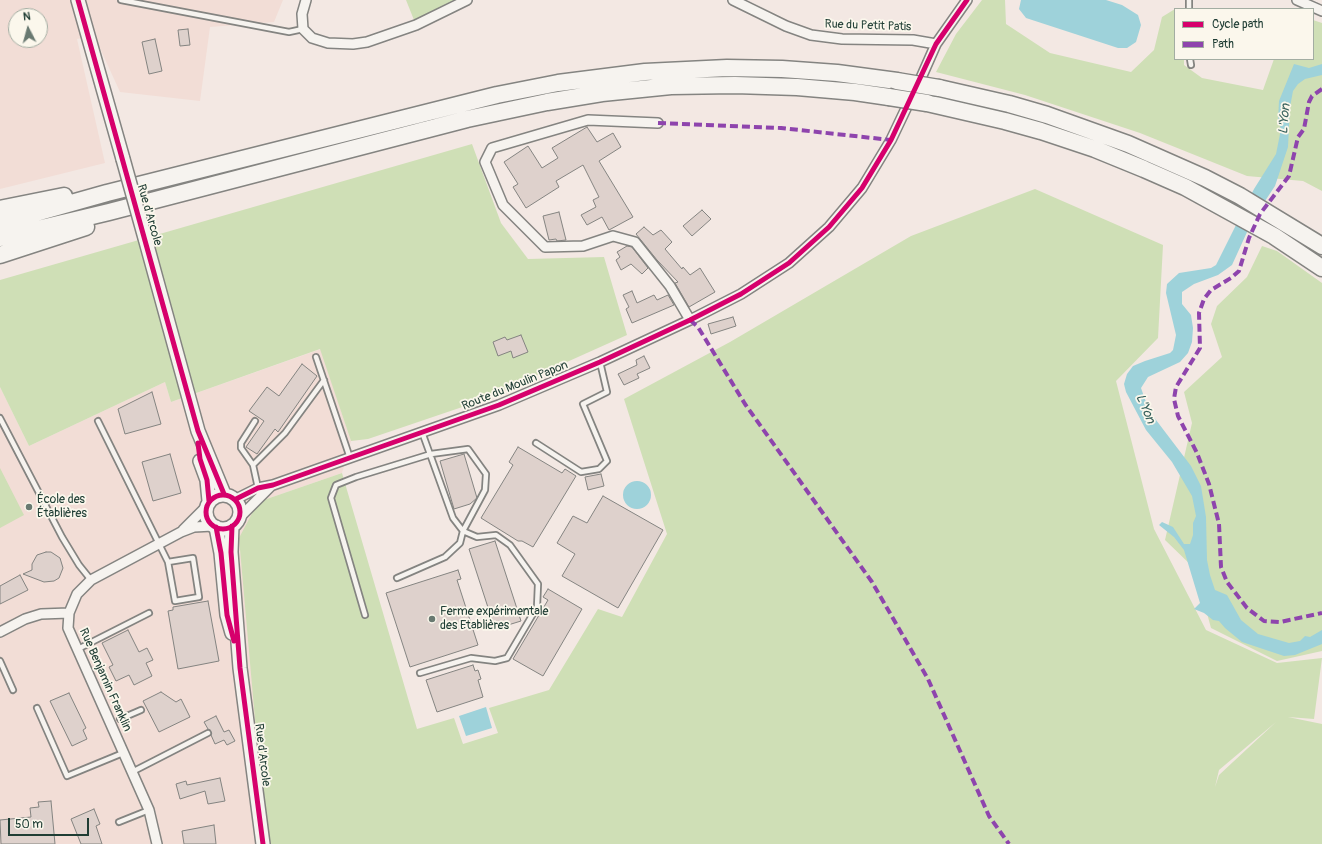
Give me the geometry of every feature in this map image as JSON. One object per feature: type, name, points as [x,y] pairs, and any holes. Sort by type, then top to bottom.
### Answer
[{"type":"highway","points":[[0,223],[107,193],[497,95],[573,80],[645,72],[727,68],[829,72],[939,88],[1009,104],[1087,128],[1179,166],[1240,196],[1322,246]]},
{"type":"highway","points":[[0,238],[108,212],[474,118],[547,102],[602,93],[671,86],[735,85],[797,87],[855,92],[927,103],[1005,120],[1095,149],[1185,188],[1266,232],[1322,268]]},
{"type":"highway","points":[[0,209],[30,201],[85,193],[107,193]]},
{"type":"highway","points":[[0,255],[87,227],[108,212]]},
{"type":"main road","name":"Rue d'Arcole","points":[[79,2],[198,431],[230,497]]},
{"type":"main road","name":"Rue d'Arcole","points":[[198,431],[200,459],[207,480],[208,504]]},
{"type":"main road","points":[[218,495],[230,497],[241,510],[236,522],[221,529],[214,527],[206,517],[208,504],[218,495]]},
{"type":"main road","name":"Rue d'Arcole","points":[[236,522],[231,552],[240,668],[263,844]]},
{"type":"main road","name":"Rue d'Arcole","points":[[214,527],[221,553],[227,615],[240,668]]},
{"type":"street","points":[[306,0],[302,14],[303,29],[312,38],[328,43],[353,44],[367,42],[416,25],[467,0]]},
{"type":"street","name":"Rue du Petit Patis","points":[[733,0],[786,26],[811,35],[842,39],[913,40],[936,44]]},
{"type":"street","name":"Route du Moulin Papon","points":[[230,497],[272,485],[500,405],[600,362],[690,320],[741,294],[789,263],[829,227],[862,188],[892,140],[936,44],[967,0]]},
{"type":"street","points":[[1297,0],[1322,11]]},
{"type":"street","points":[[658,123],[588,120],[492,148],[485,162],[503,205],[545,248],[583,246],[612,236],[634,242],[670,286],[690,320]]},
{"type":"street","name":"Route du Moulin Papon","points":[[236,522],[272,485]]},
{"type":"street","points":[[180,532],[208,504]]},
{"type":"street","points":[[180,532],[194,527],[214,527]]},
{"type":"street","name":"Rue Benjamin Franklin","points":[[157,844],[149,810],[68,628],[69,613],[77,594],[91,580],[180,532]]},
{"type":"street","points":[[0,632],[25,619],[41,614],[69,613]]},
{"type":"lane","points":[[121,0],[289,32],[303,29]]},
{"type":"lane","points":[[1190,60],[1191,65]]},
{"type":"lane","points":[[316,357],[350,458]]},
{"type":"lane","points":[[536,443],[581,472],[599,469],[606,461],[584,404],[607,392],[604,371],[600,362]]},
{"type":"lane","points":[[252,465],[285,433],[324,380]]},
{"type":"lane","points":[[0,418],[62,537],[79,565],[91,580]]},
{"type":"lane","points":[[98,421],[168,562],[175,601],[199,597],[193,558],[168,562]]},
{"type":"lane","points":[[255,421],[241,444],[241,448],[252,465],[258,488]]},
{"type":"lane","points":[[420,673],[471,658],[495,661],[507,658],[537,607],[538,584],[510,545],[496,535],[477,537],[463,531],[452,518],[431,454],[422,432]]},
{"type":"lane","points":[[365,615],[331,498],[336,485],[356,477],[431,454],[468,449],[486,474],[485,490],[463,531],[460,543],[444,557],[397,578]]},
{"type":"lane","points":[[78,649],[149,613]]},
{"type":"lane","points":[[0,661],[13,690]]},
{"type":"lane","points":[[38,708],[67,776],[123,753]]},
{"type":"lane","points":[[120,719],[141,710]]},
{"type":"lane","points":[[132,772],[208,733]]},
{"type":"lane","points":[[119,822],[149,810]]},
{"type":"shaded area","points":[[0,0],[283,0],[274,22],[210,27],[200,101],[120,92],[94,35],[77,39],[105,163],[0,189]]},
{"type":"shaded area","points":[[321,349],[351,441],[342,473],[258,502],[266,844],[0,844],[0,387],[29,446],[165,382],[171,402]]},
{"type":"green space","points":[[406,0],[463,0],[416,25]]},
{"type":"green space","points":[[982,0],[1005,0],[1006,24],[1050,53],[1131,72],[1154,50],[1162,17],[1174,10],[1174,60],[1184,60],[1184,65],[1202,78],[1263,90],[1274,60],[1314,60],[1314,20],[1322,23],[1322,191],[1303,181],[1247,176],[1140,133],[1025,95],[936,72],[956,34]]},
{"type":"green space","points":[[472,144],[501,223],[528,259],[604,257],[627,335],[480,401],[368,439],[351,441],[320,349],[171,402],[165,382],[29,446],[0,387],[0,280]]},
{"type":"green space","points":[[1035,189],[1163,245],[1158,338],[1116,381],[1154,529],[1206,630],[1277,663],[1322,658],[1314,719],[1288,717],[1322,724],[1322,844],[266,844],[239,538],[258,502],[342,473],[417,729],[454,718],[463,744],[498,733],[489,708],[549,690],[598,609],[622,617],[667,534],[624,399],[730,342],[911,236]],"holes":[[[1276,722],[1219,775],[1215,787],[1219,770]]]},
{"type":"green space","points":[[1262,246],[1277,251],[1322,283],[1322,651],[1277,661],[1211,628],[1195,569],[1165,540],[1192,423],[1184,392],[1222,357],[1211,324],[1217,306],[1247,277]]},
{"type":"green space","points":[[0,468],[24,515],[0,528]]},
{"type":"water","points":[[1021,0],[1106,0],[1122,5],[1138,15],[1141,25],[1136,42],[1127,48],[1118,48],[1026,18],[1019,9]]},
{"type":"water","name":"L'Yon","points":[[1294,64],[1309,68],[1322,64],[1322,75],[1305,79],[1298,84],[1293,91],[1290,107],[1288,147],[1275,186],[1253,219],[1232,265],[1218,275],[1194,284],[1182,292],[1182,304],[1191,315],[1193,328],[1192,342],[1188,353],[1180,362],[1148,377],[1141,388],[1153,416],[1191,466],[1201,486],[1206,517],[1207,560],[1215,590],[1227,595],[1241,620],[1258,634],[1289,643],[1300,641],[1305,636],[1310,637],[1322,630],[1322,644],[1295,655],[1284,656],[1242,642],[1219,621],[1213,620],[1204,613],[1194,609],[1200,603],[1184,550],[1174,537],[1159,525],[1162,522],[1173,527],[1184,544],[1190,544],[1193,535],[1193,523],[1196,516],[1192,496],[1172,462],[1146,430],[1126,392],[1124,384],[1127,374],[1133,366],[1170,353],[1173,350],[1176,335],[1166,293],[1167,284],[1179,273],[1211,268],[1216,265],[1254,189],[1276,154],[1281,129],[1278,121],[1279,101]]},
{"type":"water","points":[[637,481],[647,485],[651,495],[647,505],[637,509],[627,505],[623,495],[627,485]]},
{"type":"water","points":[[486,707],[492,728],[466,736],[459,716]]},
{"type":"building","points":[[188,29],[190,45],[180,46],[178,30]]},
{"type":"building","points":[[155,39],[162,71],[149,74],[142,42]]},
{"type":"building","points":[[587,127],[597,142],[613,133],[621,147],[599,161],[633,217],[609,230],[602,217],[587,225],[581,215],[596,207],[593,200],[599,197],[583,165],[556,181],[559,187],[526,208],[513,187],[518,184],[504,162],[528,146],[542,168],[558,158],[552,148]]},
{"type":"building","points":[[702,210],[711,219],[692,236],[683,226]]},
{"type":"building","points":[[559,212],[566,240],[549,240],[543,216]]},
{"type":"building","points":[[644,227],[653,235],[661,230],[672,242],[665,249],[682,269],[683,267],[690,275],[700,268],[715,292],[689,307],[675,283],[678,282],[657,260],[636,234]]},
{"type":"building","points":[[627,246],[632,247],[648,268],[642,274],[631,264],[621,270],[616,260],[620,257],[617,252]]},
{"type":"building","points":[[632,291],[637,303],[654,295],[657,300],[668,295],[674,305],[632,323],[626,309],[629,307],[623,295]]},
{"type":"building","points":[[733,317],[736,326],[711,334],[708,324]]},
{"type":"building","points":[[521,335],[528,352],[513,358],[511,351],[498,356],[493,342],[505,337],[507,340]]},
{"type":"building","points":[[644,356],[650,368],[637,374],[639,378],[624,385],[618,374],[637,365],[636,360]]},
{"type":"building","points":[[302,364],[317,376],[278,432],[275,429],[257,454],[246,447],[264,421],[249,411],[267,387],[279,396]]},
{"type":"building","points":[[152,392],[161,424],[125,434],[118,409]]},
{"type":"building","points":[[518,447],[562,473],[565,469],[576,476],[533,547],[522,541],[518,541],[481,518],[513,465],[509,462]]},
{"type":"building","points":[[170,454],[181,493],[153,501],[142,462]]},
{"type":"building","points":[[464,454],[477,498],[470,504],[454,509],[440,461]]},
{"type":"building","points":[[601,474],[604,486],[588,490],[585,477]]},
{"type":"building","points":[[603,496],[663,530],[618,608],[562,576],[575,554],[557,543],[573,516],[587,523]]},
{"type":"building","points":[[495,541],[521,621],[495,629],[469,549]]},
{"type":"building","points":[[51,552],[60,558],[63,568],[59,578],[54,581],[44,582],[23,574],[32,570],[32,564],[37,555]]},
{"type":"building","name":"Ferme expérimentale des Etablières","points":[[458,570],[461,579],[457,580],[478,645],[410,667],[386,593]]},
{"type":"building","points":[[20,575],[28,590],[0,604],[0,586]]},
{"type":"building","points":[[548,589],[582,609],[543,676],[513,659],[548,600],[543,597]]},
{"type":"building","points":[[208,601],[219,661],[178,669],[168,611],[173,610],[173,607]]},
{"type":"building","points":[[128,630],[139,652],[147,648],[153,660],[146,663],[152,676],[134,685],[129,675],[116,681],[109,667],[113,665],[102,643]]},
{"type":"building","points":[[473,665],[475,671],[478,670],[481,679],[478,680],[483,697],[437,712],[426,680]]},
{"type":"building","points":[[161,692],[176,702],[181,699],[190,717],[159,732],[143,701]]},
{"type":"building","points":[[69,693],[86,728],[83,730],[87,739],[72,746],[50,701]]},
{"type":"building","points":[[216,716],[224,732],[229,730],[235,741],[227,745],[224,740],[215,744],[211,732],[204,722]]},
{"type":"building","points":[[220,778],[225,801],[208,804],[205,791],[180,799],[176,784],[186,781],[187,785]]},
{"type":"building","points":[[51,801],[55,844],[1,844],[0,820],[31,817],[30,808],[39,807],[38,802]]},
{"type":"building","points":[[94,809],[100,824],[96,826],[102,844],[81,844],[71,819]]},
{"type":"building","points":[[214,825],[216,844],[184,844],[182,831]]},
{"type":"marked path","points":[[1322,89],[1312,96],[1309,102],[1304,129],[1298,137],[1289,176],[1260,214],[1249,238],[1239,271],[1231,278],[1211,290],[1204,299],[1199,313],[1200,348],[1176,387],[1174,399],[1178,416],[1197,453],[1209,484],[1219,524],[1221,567],[1227,582],[1247,608],[1264,621],[1280,622],[1322,613]]},
{"type":"marked path","points":[[658,123],[781,128],[891,140]]},
{"type":"marked path","points":[[690,320],[698,327],[745,404],[872,582],[928,679],[989,816],[1009,844]]},
{"type":"cycle path","points":[[78,0],[198,431],[224,494]]},
{"type":"cycle path","points":[[236,499],[258,488],[273,485],[499,405],[600,362],[690,320],[741,294],[789,263],[829,227],[862,188],[891,140],[936,44],[967,0]]},
{"type":"cycle path","points":[[198,443],[200,459],[207,480],[209,501]]},
{"type":"cycle path","points":[[220,495],[226,495],[230,496],[237,502],[240,512],[239,519],[233,526],[226,529],[220,529],[216,528],[209,522],[206,515],[206,509],[207,505],[213,498],[220,495]]},
{"type":"cycle path","points":[[232,526],[231,552],[240,668],[263,844]]},
{"type":"cycle path","points":[[216,527],[221,553],[227,615],[234,641]]},
{"type":"place","name":"École des Établières","points":[[29,507]]},
{"type":"place","name":"Ferme expérimentale des Etablières","points":[[432,619]]}]
